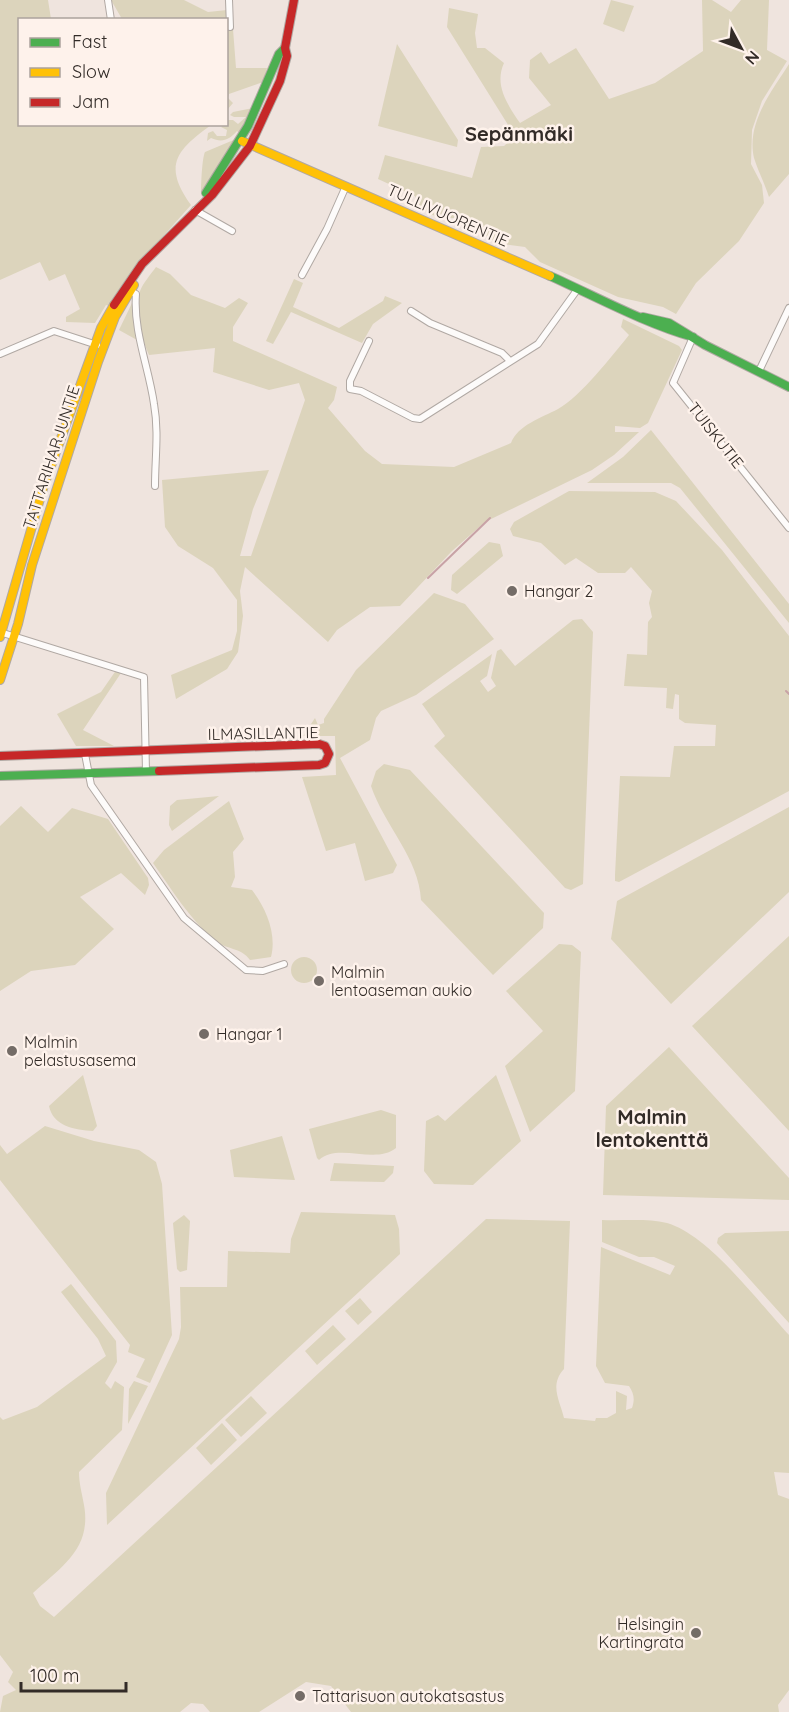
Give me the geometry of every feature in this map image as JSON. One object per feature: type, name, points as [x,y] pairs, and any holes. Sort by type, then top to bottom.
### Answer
[{"type":"main road","name":"TATTARIHARJUNTIE","points":[[0,634],[44,486],[122,291],[142,264],[228,176],[275,96],[286,56],[285,48],[294,0]]},
{"type":"main road","name":"TULLIVUORENTIE","points":[[246,143],[642,317],[657,327],[693,337],[789,387]]},
{"type":"main road","name":"TATTARIHARJUNTIE","points":[[0,680],[14,636],[29,574],[99,346],[155,252]]},
{"type":"main road","name":"TULLIVUORENTIE","points":[[759,371],[768,371],[789,381]]},
{"type":"main road","name":"ILMASILLANTIE","points":[[0,756],[319,744],[327,748],[329,754],[328,761],[319,765],[0,776]]},
{"type":"street","points":[[108,0],[111,18]]},
{"type":"street","points":[[229,0],[230,27]]},
{"type":"street","points":[[302,274],[327,230],[346,186]]},
{"type":"street","points":[[194,210],[232,231]]},
{"type":"street","points":[[369,341],[350,381],[350,389],[361,391],[413,418],[420,418],[538,344],[577,290]]},
{"type":"street","points":[[130,291],[136,294],[138,325],[155,405],[159,444],[154,486]]},
{"type":"street","points":[[759,371],[789,308]]},
{"type":"street","points":[[411,311],[430,322],[501,352],[510,361]]},
{"type":"street","points":[[0,354],[54,331],[99,346]]},
{"type":"street","name":"TUISKUTIE","points":[[693,337],[673,383],[789,528]]},
{"type":"street","points":[[0,634],[14,636],[144,677],[146,772]]},
{"type":"street","points":[[85,754],[91,785],[184,918],[246,970],[263,971],[284,964]]},
{"type":"shaded area","points":[[0,0],[48,0],[51,18],[18,18],[18,126],[210,126],[189,142],[177,159],[177,179],[191,205],[150,251],[111,307],[106,305],[95,323],[66,322],[66,317],[80,309],[65,274],[49,281],[40,262],[0,280]]},
{"type":"shaded area","points":[[111,0],[184,0],[208,12],[227,10],[226,18],[121,18]]},
{"type":"shaded area","points":[[611,0],[634,6],[624,32],[603,24]]},
{"type":"shaded area","points":[[702,0],[712,0],[731,12],[741,0],[769,0],[767,50],[787,61],[762,101],[752,130],[751,164],[762,185],[764,203],[739,241],[696,283],[676,314],[663,307],[618,297],[540,262],[525,247],[503,244],[490,239],[475,225],[458,218],[439,218],[419,208],[415,196],[378,179],[385,155],[472,178],[481,147],[504,146],[515,136],[447,27],[449,8],[478,14],[475,33],[477,48],[485,48],[504,63],[500,79],[501,87],[520,123],[551,105],[529,78],[530,60],[541,52],[549,64],[576,48],[609,99],[655,83],[703,51]]},
{"type":"shaded area","points":[[228,29],[233,29],[236,68],[267,68],[263,82],[229,94],[228,98]]},
{"type":"shaded area","points":[[397,44],[458,140],[457,147],[378,126]]},
{"type":"shaded area","points":[[789,64],[789,174],[769,197],[754,158],[754,132],[768,96]]},
{"type":"shaded area","points":[[228,98],[233,103],[228,109]]},
{"type":"shaded area","points":[[253,108],[222,169],[201,194],[205,152],[236,139],[239,133],[237,131],[225,140],[211,138],[207,141],[208,133],[213,131],[217,136],[226,136],[227,130],[221,127],[228,126],[228,120],[233,120],[238,124],[246,117],[234,117],[230,115],[233,112]]},
{"type":"shaded area","points":[[156,267],[170,274],[191,295],[225,308],[239,298],[248,303],[233,327],[233,341],[337,387],[334,400],[328,408],[365,451],[382,464],[454,467],[511,443],[524,427],[567,403],[596,375],[629,335],[621,327],[623,319],[679,346],[682,350],[648,423],[640,428],[615,426],[615,432],[639,432],[614,455],[592,470],[485,522],[452,551],[400,606],[370,607],[337,630],[328,642],[245,567],[240,591],[243,616],[238,652],[227,669],[176,699],[171,675],[232,650],[237,631],[237,600],[213,568],[178,546],[165,527],[162,480],[269,470],[253,509],[240,556],[251,556],[305,400],[299,383],[269,390],[213,372],[215,348],[149,355],[139,324],[138,299],[143,285]]},
{"type":"shaded area","points":[[294,279],[303,283],[293,307],[339,328],[383,301],[385,296],[402,303],[373,324],[362,343],[291,312],[273,344],[266,341]]},
{"type":"shaded area","points":[[132,303],[138,339],[137,340],[119,330]]},
{"type":"shaded area","points":[[651,430],[789,604],[789,623],[680,488],[671,483],[587,483],[623,457]]},
{"type":"shaded area","points":[[569,491],[655,492],[676,501],[722,550],[789,636],[789,791],[619,882],[615,881],[615,875],[620,776],[670,777],[674,746],[715,746],[716,725],[685,723],[679,719],[679,695],[675,694],[673,709],[666,708],[667,688],[624,686],[627,654],[647,655],[648,622],[652,617],[649,603],[652,591],[631,567],[625,573],[598,573],[576,558],[565,565],[541,543],[513,536],[510,529],[514,522]]},
{"type":"shaded area","points":[[489,542],[500,544],[503,556],[457,594],[451,590],[452,575]]},
{"type":"shaded area","points":[[434,593],[465,604],[494,639],[416,695],[381,711],[376,718],[370,740],[340,758],[397,865],[393,873],[365,881],[355,843],[326,851],[302,777],[336,775],[335,736],[303,736],[315,718],[318,725],[324,723],[324,719],[356,670]]},
{"type":"shaded area","points":[[582,619],[593,632],[583,884],[571,890],[565,888],[434,746],[445,736],[422,704],[492,654],[487,676],[480,681],[488,692],[496,686],[491,678],[497,651],[501,649],[515,666],[573,620]]},
{"type":"shaded area","points":[[117,669],[121,673],[83,730],[114,746],[76,746],[57,714],[101,692]]},
{"type":"shaded area","points":[[384,764],[410,770],[544,913],[543,928],[493,975],[421,900],[419,885],[408,856],[371,786],[376,771]]},
{"type":"shaded area","points":[[219,796],[172,831],[169,825],[170,806],[177,800]]},
{"type":"shaded area","points":[[229,801],[244,839],[233,852],[235,877],[231,887],[252,890],[262,905],[273,939],[271,957],[250,960],[242,953],[214,940],[189,913],[153,863],[164,850]]},
{"type":"shaded area","points":[[21,806],[48,832],[72,808],[108,819],[148,878],[149,885],[145,895],[121,873],[80,897],[114,929],[75,965],[31,971],[0,991],[0,826]]},
{"type":"shaded area","points":[[789,807],[789,892],[671,1004],[611,939],[617,901]]},
{"type":"shaded area","points":[[789,936],[789,1131],[692,1026]]},
{"type":"shaded area","points":[[559,944],[572,945],[581,952],[575,1091],[530,1132],[505,1066],[543,1031],[506,991]]},
{"type":"shaded area","points":[[304,957],[313,961],[317,970],[313,979],[304,983],[295,979],[291,970],[295,961]]},
{"type":"shaded area","points":[[669,1047],[789,1178],[789,1200],[603,1195],[606,1106]]},
{"type":"shaded area","points":[[83,1075],[97,1126],[93,1131],[66,1126],[55,1118],[49,1106]]},
{"type":"shaded area","points":[[496,1075],[521,1141],[473,1185],[434,1184],[424,1171],[426,1121],[438,1115],[445,1121]]},
{"type":"shaded area","points":[[381,1110],[396,1115],[396,1148],[378,1155],[336,1153],[319,1160],[317,1158],[309,1129]]},
{"type":"shaded area","points":[[45,1126],[94,1141],[139,1150],[156,1162],[162,1184],[172,1335],[150,1383],[136,1377],[145,1359],[128,1352],[130,1345],[0,1180],[0,1145],[7,1154]]},
{"type":"shaded area","points":[[282,1136],[295,1180],[234,1177],[230,1150]]},
{"type":"shaded area","points":[[334,1163],[394,1166],[393,1173],[384,1182],[330,1181]]},
{"type":"shaded area","points":[[301,1212],[395,1215],[399,1229],[400,1254],[107,1525],[106,1493],[179,1339],[180,1287],[227,1287],[228,1251],[290,1253],[291,1239]]},
{"type":"shaded area","points":[[184,1215],[190,1221],[187,1270],[180,1272],[177,1269],[173,1223]]},
{"type":"shaded area","points":[[486,1219],[570,1221],[564,1369],[556,1387],[564,1418],[595,1421],[596,1418],[607,1418],[616,1413],[616,1391],[627,1396],[626,1410],[632,1408],[633,1405],[634,1397],[629,1386],[605,1383],[596,1366],[601,1247],[670,1275],[675,1266],[654,1257],[639,1257],[602,1242],[602,1220],[659,1221],[683,1230],[716,1255],[789,1335],[789,1473],[774,1472],[778,1495],[789,1499],[789,1690],[778,1705],[779,1712],[351,1712],[331,1686],[306,1682],[259,1712],[210,1712],[203,1704],[191,1703],[180,1712],[0,1712],[3,1696],[16,1690],[8,1682],[13,1672],[0,1655],[0,1417],[3,1420],[37,1407],[106,1356],[98,1339],[61,1292],[71,1284],[116,1341],[117,1362],[105,1383],[111,1389],[115,1381],[124,1387],[122,1430],[79,1472],[85,1520],[79,1545],[64,1565],[33,1593],[40,1606],[54,1617]]},
{"type":"shaded area","points":[[789,1231],[789,1323],[717,1243],[718,1238],[725,1233]]},
{"type":"shaded area","points":[[360,1298],[372,1312],[358,1325],[345,1311]]},
{"type":"shaded area","points":[[333,1325],[346,1339],[317,1365],[305,1351]]},
{"type":"shaded area","points":[[134,1381],[148,1386],[128,1424],[129,1389]]},
{"type":"shaded area","points":[[251,1396],[267,1413],[241,1437],[225,1420]]},
{"type":"shaded area","points":[[222,1423],[237,1440],[211,1465],[196,1448]]},
{"type":"waterway","points":[[428,578],[490,518]]},
{"type":"waterway","points":[[786,691],[789,694]]},
{"type":"traffic: fast","points":[[206,193],[248,126],[279,54],[285,48]]},
{"type":"traffic: fast","points":[[550,276],[639,317],[693,337]]},
{"type":"traffic: fast","points":[[643,317],[669,323],[705,345],[789,387]]},
{"type":"traffic: fast","points":[[0,776],[159,771]]},
{"type":"traffic: slow","points":[[242,141],[550,276]]},
{"type":"traffic: slow","points":[[0,680],[18,624],[32,565],[98,362],[115,317],[134,285]]},
{"type":"traffic: slow","points":[[0,637],[44,485],[101,328],[114,305]]},
{"type":"traffic: jam","points":[[114,305],[142,264],[212,195],[250,146],[280,81],[287,56],[285,48],[294,0]]},
{"type":"traffic: jam","points":[[0,756],[319,744],[325,746],[329,754],[325,763],[319,765],[159,771]]},
{"type":"place","name":"Hangar 2","points":[[512,591]]},
{"type":"place","name":"Malmin lentoaseman aukio","points":[[319,981]]},
{"type":"place","name":"Hangar 1","points":[[204,1034]]},
{"type":"place","name":"Malmin pelastusasema","points":[[12,1051]]},
{"type":"place","name":"Helsingin Kartingrata","points":[[696,1633]]},
{"type":"place","name":"Tattarisuon autokatsastus","points":[[300,1696]]},
{"type":"district","name":"Sepänmäki","points":[[519,134]]},
{"type":"district","name":"Malmin lentokenttä","points":[[652,1128]]}]
